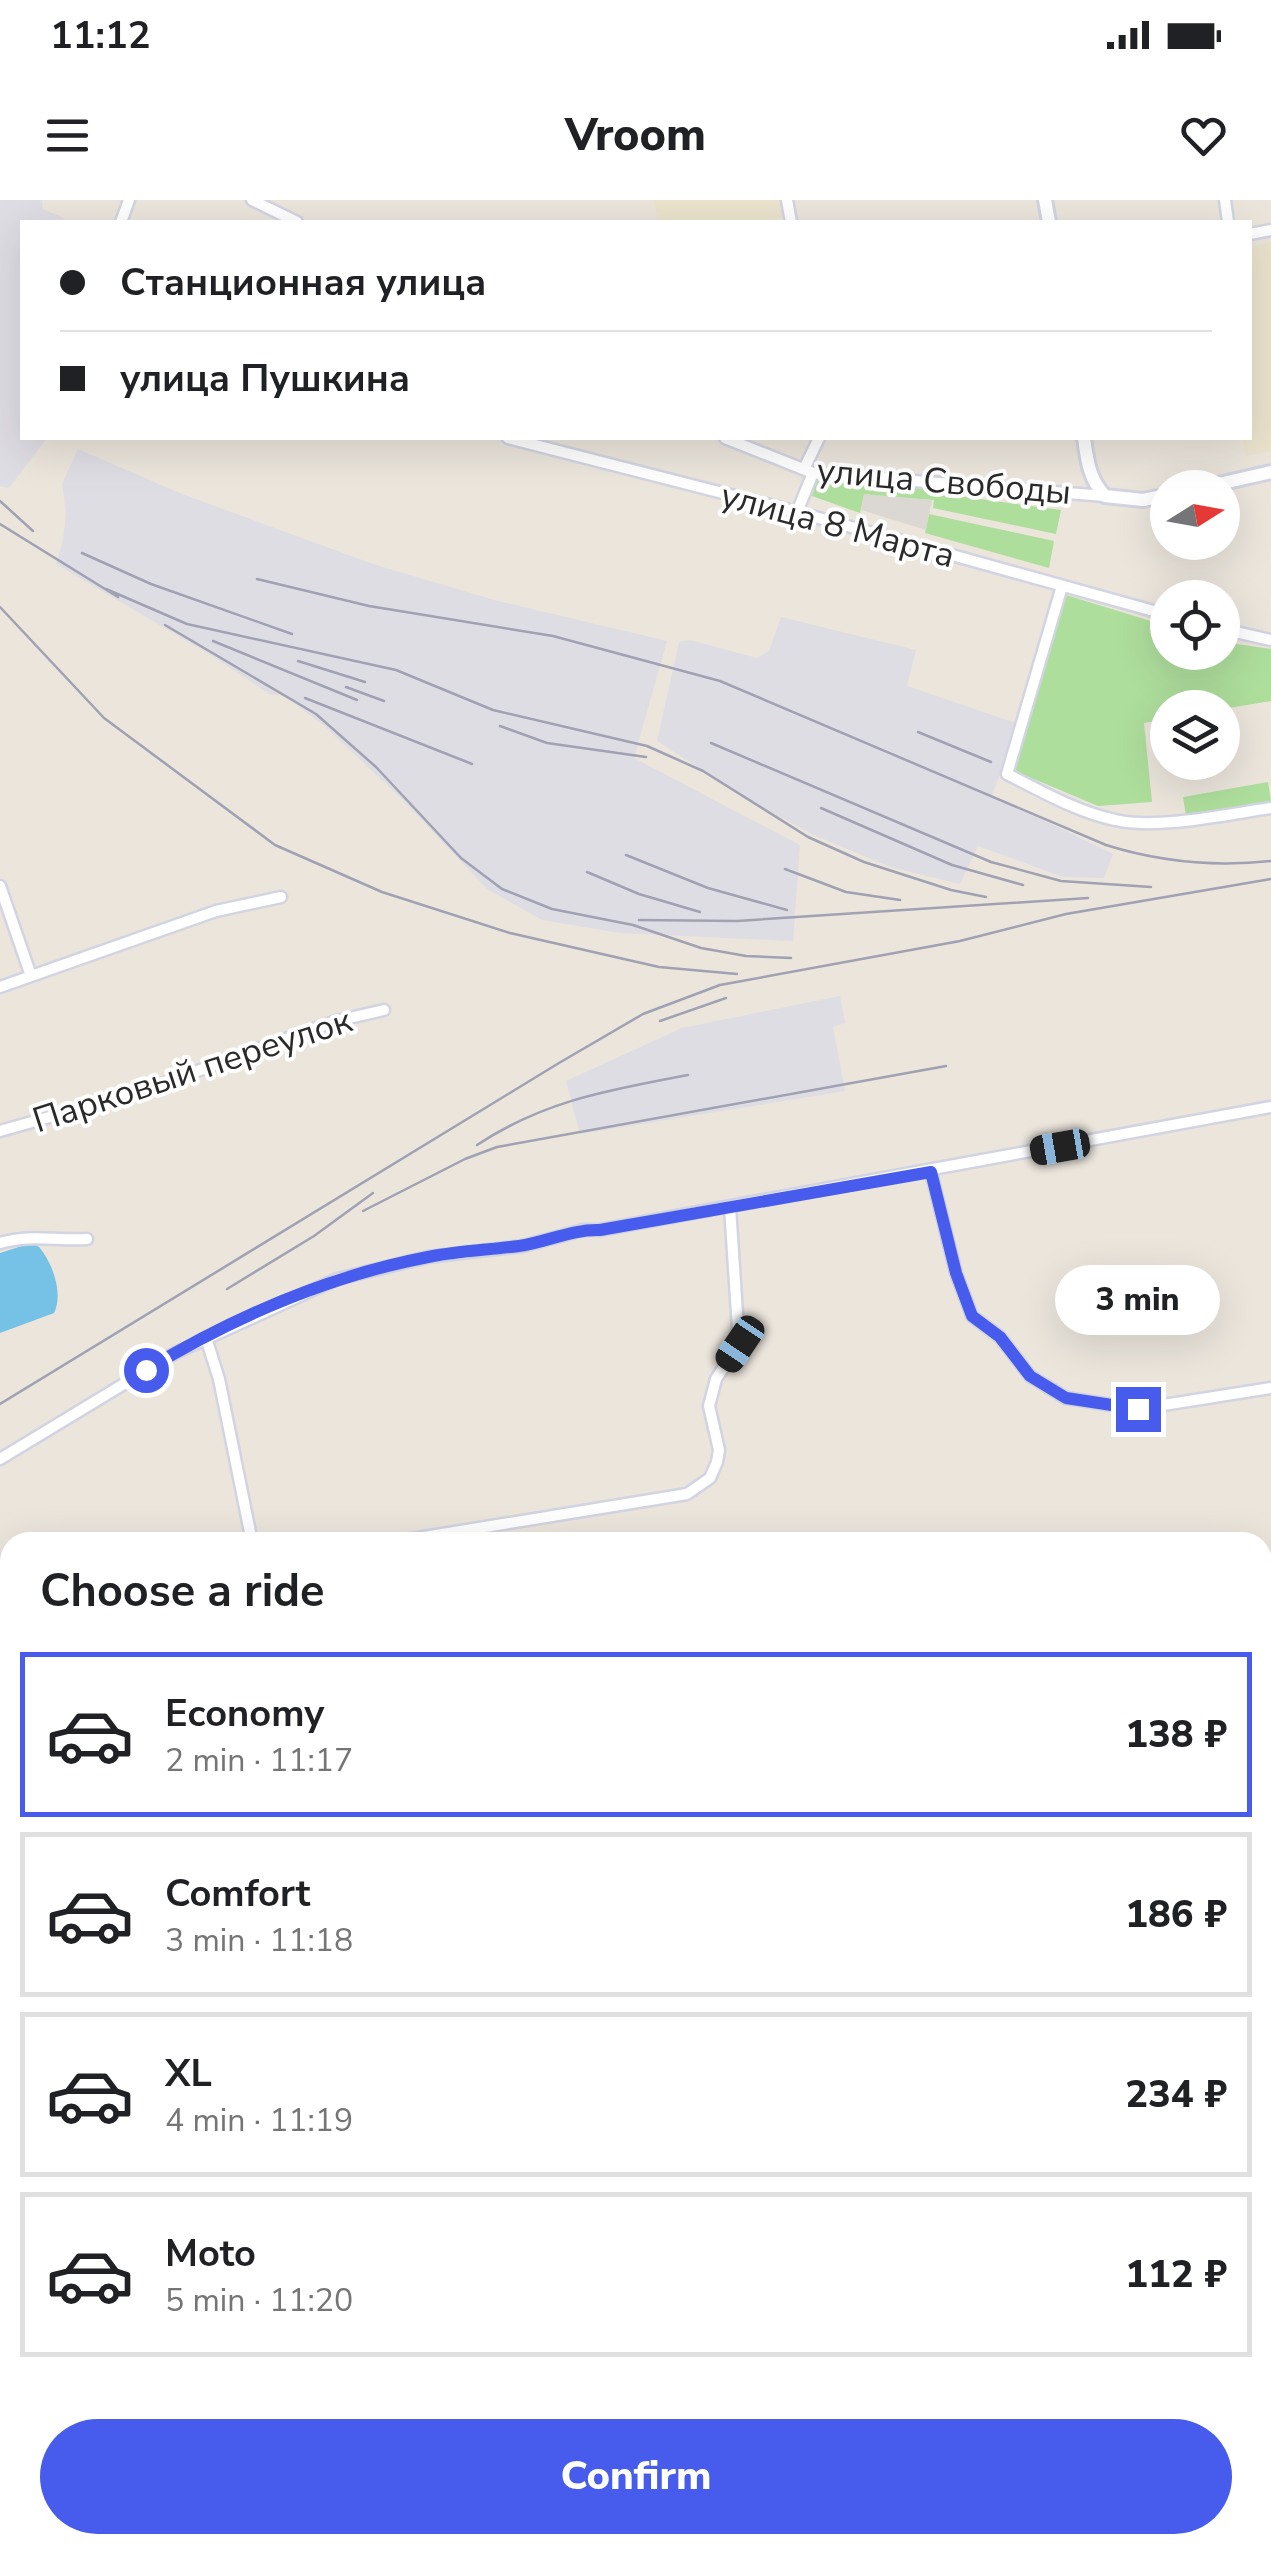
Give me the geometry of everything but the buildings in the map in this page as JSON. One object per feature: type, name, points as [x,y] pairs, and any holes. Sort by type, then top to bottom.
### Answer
[{"type":"street","points":[[252,200],[293,220]]},
{"type":"street","name":"улица 8 Марта","points":[[516,440],[1150,609]]},
{"type":"street","name":"улица Свободы","points":[[730,440],[809,471],[1150,499]]},
{"type":"street","points":[[797,512],[818,440]]},
{"type":"street","points":[[1084,440],[1089,472],[1105,496]]},
{"type":"street","points":[[1240,479],[1271,472]]},
{"type":"street","points":[[1062,586],[1007,774],[1055,798],[1117,821],[1184,821],[1271,808]]},
{"type":"street","points":[[1240,633],[1271,640]]},
{"type":"street","points":[[0,886],[30,976]]},
{"type":"street","points":[[0,987],[216,911],[281,897]]},
{"type":"street","name":"Парковый переулок","points":[[0,1131],[142,1091],[336,1021],[384,1010]]},
{"type":"street","points":[[0,1459],[175,1352],[337,1280],[428,1257],[523,1246],[583,1230],[931,1172],[1271,1107]]},
{"type":"street","points":[[931,1172],[956,1273],[972,1316],[1000,1337],[1030,1376],[1066,1398],[1138,1409],[1271,1388]]},
{"type":"street","points":[[454,1532],[687,1494],[710,1478],[719,1450],[709,1406],[716,1379],[740,1344],[730,1207]]},
{"type":"street","points":[[0,1243],[24,1236],[87,1239]]},
{"type":"street","points":[[206,1338],[219,1378],[250,1532]]},
{"type":"shaded area","points":[[0,200],[42,200],[43,209],[64,218],[20,220],[20,440],[45,440],[9,488],[0,486]]},
{"type":"shaded area","points":[[654,200],[781,200],[785,217],[769,220],[658,220]]},
{"type":"shaded area","points":[[1271,242],[1271,451],[1246,456],[1242,440],[1252,440],[1252,247]]},
{"type":"shaded area","points":[[78,449],[182,494],[373,564],[494,600],[667,641],[634,758],[800,845],[793,941],[619,933],[542,920],[487,889],[401,798],[322,724],[282,694],[271,695],[56,564],[66,512],[62,484]]},
{"type":"shaded area","points":[[864,494],[932,500],[926,530],[861,510]]},
{"type":"shaded area","points":[[781,617],[916,650],[907,686],[1019,724],[992,795],[1113,854],[1104,878],[1063,877],[978,846],[960,884],[890,867],[814,835],[754,803],[657,741],[679,642],[690,640],[757,658],[769,651]]},
{"type":"shaded area","points":[[840,996],[845,1023],[833,1027],[845,1091],[580,1134],[566,1081],[682,1028]]},
{"type":"green space","points":[[818,477],[936,486],[936,493],[1061,510],[1056,534],[933,508],[934,500],[864,495],[860,513],[812,496]]},
{"type":"green space","points":[[929,514],[1054,541],[1049,568],[925,533]]},
{"type":"green space","points":[[1066,595],[1150,621],[1150,670],[1240,670],[1240,644],[1271,649],[1271,701],[1240,706],[1240,690],[1150,690],[1150,722],[1144,723],[1152,802],[1098,806],[1015,771]]},
{"type":"green space","points":[[1268,782],[1271,802],[1186,816],[1183,797]]},
{"type":"water","points":[[37,1245],[52,1268],[57,1305],[54,1313],[0,1333],[0,1253]]},
{"type":"railway","points":[[0,501],[33,531]]},
{"type":"railway","points":[[0,524],[118,597]]},
{"type":"railway","points":[[82,553],[151,584],[292,634]]},
{"type":"railway","points":[[257,579],[369,606],[553,636],[720,681],[1126,851],[1187,862],[1271,861]]},
{"type":"railway","points":[[106,589],[187,624],[396,670],[493,710],[647,746],[703,771],[808,837],[864,862],[986,897]]},
{"type":"railway","points":[[0,607],[104,718],[275,845],[382,892],[510,933],[659,967],[737,974]]},
{"type":"railway","points":[[165,625],[316,714],[376,767],[461,858],[502,889],[552,909],[633,925],[701,948],[791,958]]},
{"type":"railway","points":[[213,641],[357,700]]},
{"type":"railway","points":[[298,661],[365,682]]},
{"type":"railway","points":[[346,687],[384,701]]},
{"type":"railway","points":[[305,698],[472,764]]},
{"type":"railway","points":[[500,726],[547,743],[646,757]]},
{"type":"railway","points":[[918,732],[991,762]]},
{"type":"railway","points":[[711,743],[991,862],[1061,881],[1151,887]]},
{"type":"railway","points":[[821,808],[952,865],[1023,885]]},
{"type":"railway","points":[[626,855],[708,888],[787,910]]},
{"type":"railway","points":[[785,869],[846,892],[900,900]]},
{"type":"railway","points":[[587,872],[639,894],[700,912]]},
{"type":"railway","points":[[0,1404],[643,1014],[720,985],[960,941],[1066,914],[1271,879]]},
{"type":"railway","points":[[639,920],[737,921],[1088,898]]},
{"type":"railway","points":[[660,1021],[726,998]]},
{"type":"railway","points":[[363,1211],[497,1147],[946,1066]]},
{"type":"railway","points":[[477,1145],[553,1107],[688,1075]]},
{"type":"railway","points":[[227,1289],[314,1236],[373,1193]]},
{"type":"route","points":[[146,1370],[175,1352],[337,1280],[428,1257],[523,1246],[583,1230],[931,1172],[956,1273],[972,1316],[1000,1337],[1030,1376],[1066,1398],[1138,1409]]}]
